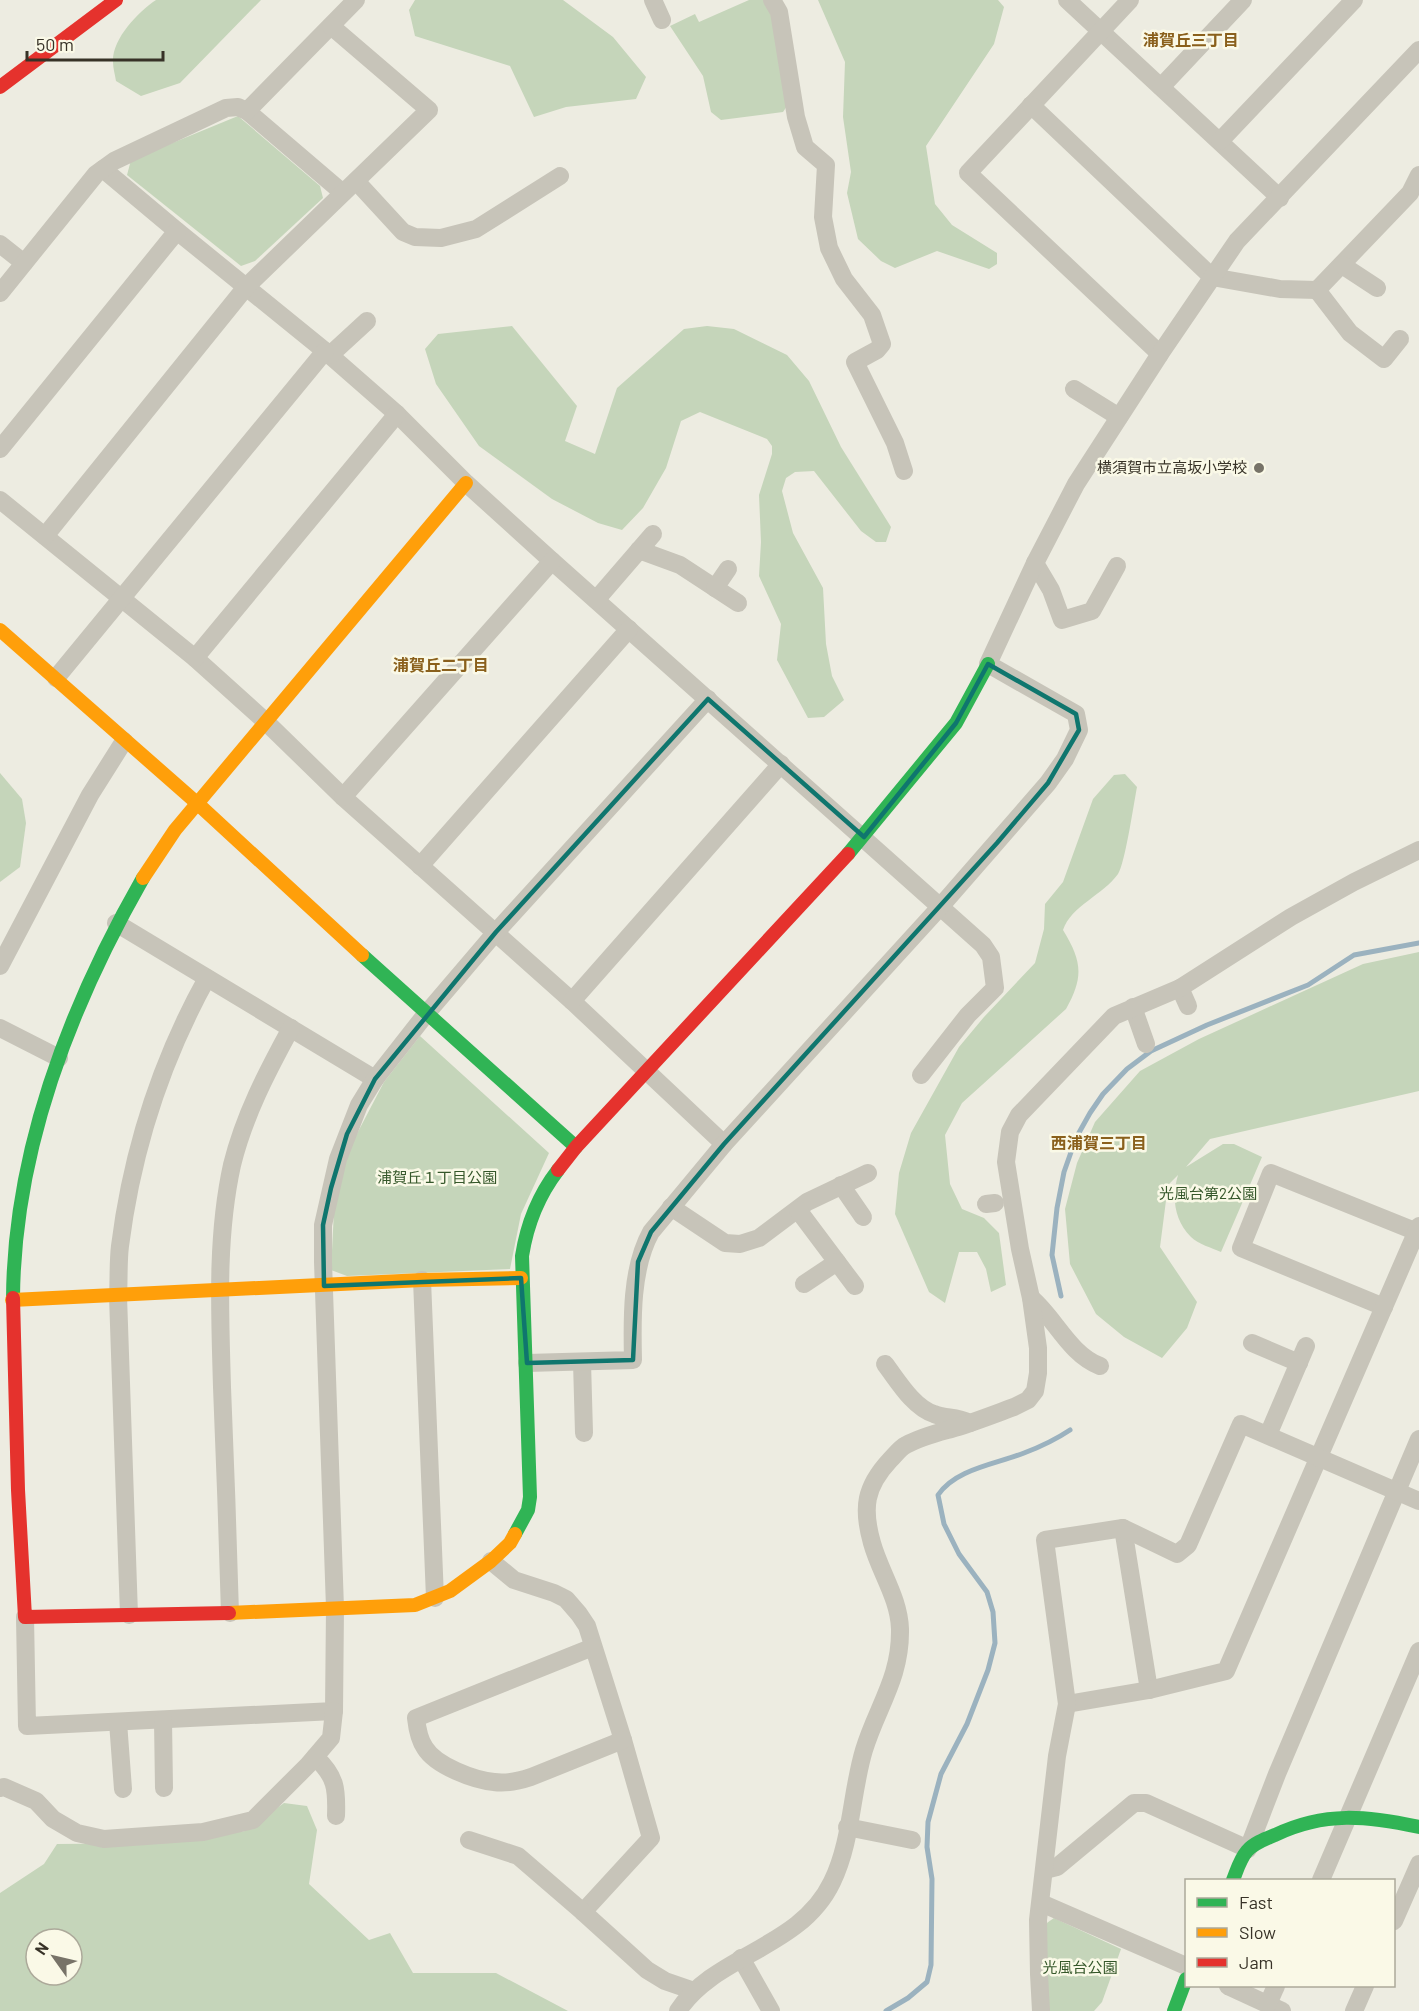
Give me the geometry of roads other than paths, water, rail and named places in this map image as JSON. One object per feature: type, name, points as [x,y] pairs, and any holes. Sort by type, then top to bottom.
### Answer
[{"type":"street","points":[[0,87],[116,0]]},
{"type":"street","points":[[247,111],[356,0]]},
{"type":"street","points":[[653,0],[662,20]]},
{"type":"street","points":[[772,0],[778,12],[792,96],[805,147],[826,165],[823,217],[829,248],[844,279],[872,315],[882,344],[877,350],[855,362],[895,443],[904,471]]},
{"type":"street","points":[[1066,0],[1280,198]]},
{"type":"street","points":[[1130,0],[968,173],[1160,354]]},
{"type":"street","points":[[1161,87],[1243,0]]},
{"type":"street","points":[[1220,141],[1354,0]]},
{"type":"street","points":[[45,536],[246,287],[429,110],[331,26]]},
{"type":"street","points":[[25,1617],[230,1613],[415,1605],[450,1591],[491,1561],[510,1543],[528,1510],[530,1497],[527,1363],[521,1278],[524,1234],[532,1211],[544,1188],[576,1147],[864,837],[956,723],[988,664],[1035,563],[1077,484],[1212,277],[1237,241],[1415,62]]},
{"type":"street","points":[[1031,105],[1212,277],[1280,289],[1317,290],[1410,193],[1419,176]]},
{"type":"street","points":[[0,293],[88,183],[103,169],[114,161],[226,108],[238,107],[247,111],[349,187],[403,232],[415,237],[441,238],[476,229],[560,176]]},
{"type":"street","points":[[103,169],[328,353],[397,414],[466,483],[552,561],[983,945],[991,957],[995,988],[968,1015],[921,1074]]},
{"type":"street","points":[[0,449],[177,231]]},
{"type":"street","points":[[0,244],[24,263]]},
{"type":"street","points":[[1342,265],[1377,288]]},
{"type":"street","points":[[1317,290],[1350,333],[1383,359],[1400,339]]},
{"type":"street","points":[[56,678],[328,353],[367,321]]},
{"type":"street","points":[[1074,389],[1119,417]]},
{"type":"street","points":[[195,658],[397,414]]},
{"type":"street","points":[[334,1712],[27,1726],[25,1617],[20,1550],[12,1300],[16,1251],[27,1173],[59,1058],[86,987],[116,923],[175,830],[466,483]]},
{"type":"street","points":[[0,500],[195,658],[266,722],[343,797],[572,1001],[724,1144]]},
{"type":"street","points":[[596,600],[653,534]]},
{"type":"street","points":[[639,550],[680,565],[738,603]]},
{"type":"street","points":[[343,797],[552,561]]},
{"type":"street","points":[[1035,563],[1051,590],[1062,620],[1092,611],[1117,566]]},
{"type":"street","points":[[715,588],[728,569]]},
{"type":"street","points":[[420,866],[629,629]]},
{"type":"street","points":[[0,630],[198,804],[426,1014],[576,1147]]},
{"type":"street","points":[[527,1363],[633,1360],[632,1330],[638,1262],[651,1232],[724,1144],[940,907],[1048,783],[1065,759],[1079,730],[1076,714],[988,664]]},
{"type":"street","points":[[0,1788],[4,1787],[36,1801],[53,1819],[77,1833],[104,1839],[203,1832],[254,1820],[331,1738],[334,1712],[335,1608],[323,1225],[347,1134],[359,1105],[375,1079],[426,1014],[496,932],[708,699]]},
{"type":"street","points":[[0,966],[90,795],[124,741]]},
{"type":"street","points":[[572,1001],[781,764]]},
{"type":"street","points":[[678,2011],[694,1991],[741,1958],[793,1929],[817,1906],[832,1883],[865,1748],[894,1679],[899,1653],[900,1628],[896,1606],[890,1586],[872,1546],[868,1529],[866,1512],[868,1491],[883,1468],[904,1445],[970,1423],[1028,1400],[1035,1391],[1038,1348],[1006,1162],[1010,1132],[1019,1115],[1114,1016],[1180,988],[1291,918],[1354,882],[1419,850]]},
{"type":"street","points":[[116,923],[375,1079]]},
{"type":"street","points":[[129,1615],[118,1296],[120,1247],[134,1170],[147,1118],[160,1078],[186,1015],[207,978]]},
{"type":"street","points":[[1180,988],[1188,1006]]},
{"type":"street","points":[[1133,1007],[1146,1044]]},
{"type":"street","points":[[0,1028],[59,1058]]},
{"type":"street","points":[[230,1613],[219,1290],[224,1221],[232,1166],[246,1120],[266,1074],[291,1028]]},
{"type":"street","points":[[670,1207],[725,1243],[740,1244],[759,1238],[807,1202],[868,1173]]},
{"type":"street","points":[[1067,1704],[1149,1690],[1226,1671],[1418,1229],[1272,1173],[1241,1248],[1384,1307]]},
{"type":"street","points":[[841,1185],[863,1217]]},
{"type":"street","points":[[798,1210],[855,1286]]},
{"type":"street","points":[[804,1284],[837,1262]]},
{"type":"street","points":[[12,1300],[422,1280],[521,1278]]},
{"type":"street","points":[[422,1280],[435,1598]]},
{"type":"street","points":[[1031,1298],[1040,1305],[1065,1339],[1094,1364],[1100,1366]]},
{"type":"street","points":[[1252,1343],[1299,1363]]},
{"type":"street","points":[[1268,1436],[1306,1346]]},
{"type":"street","points":[[582,1362],[584,1433]]},
{"type":"street","points":[[885,1364],[925,1411],[937,1416],[958,1417],[970,1423]]},
{"type":"street","points":[[1041,2011],[1038,1920],[1058,1756],[1067,1704],[1045,1540],[1123,1528],[1177,1554],[1188,1545],[1241,1424],[1419,1501]]},
{"type":"street","points":[[1234,1879],[1419,1439]]},
{"type":"street","points":[[1123,1528],[1149,1690]]},
{"type":"street","points":[[491,1561],[514,1580],[566,1599],[587,1626],[651,1838],[584,1912]]},
{"type":"street","points":[[593,1647],[416,1718],[423,1747],[433,1759],[459,1772],[496,1783],[531,1778],[623,1740]]},
{"type":"street","points":[[1322,1879],[1419,1651]]},
{"type":"street","points":[[163,1720],[165,1788]]},
{"type":"street","points":[[118,1722],[123,1789]]},
{"type":"street","points":[[315,1757],[332,1777],[337,1793],[336,1816]]},
{"type":"street","points":[[1045,1870],[1057,1867],[1134,1803],[1146,1803],[1248,1849]]},
{"type":"street","points":[[1248,1849],[1288,1827],[1326,1817],[1349,1815],[1379,1818],[1419,1827]]},
{"type":"street","points":[[847,1827],[912,1840]]},
{"type":"street","points":[[469,1840],[518,1856],[647,1970],[665,1981],[694,1991]]},
{"type":"street","points":[[1395,1919],[1419,1864]]},
{"type":"street","points":[[1041,1903],[1185,1966]]},
{"type":"street","points":[[741,1958],[771,2011]]},
{"type":"street","points":[[1174,2011],[1185,1982]]},
{"type":"street","points":[[1230,1987],[1275,2008],[1276,1987]]},
{"type":"street","points":[[1354,2011],[1365,1987]]},
{"type":"waterway","points":[[1061,1296],[1052,1255],[1064,1172],[1076,1138],[1090,1113],[1103,1094],[1127,1069],[1151,1051],[1207,1025],[1308,985],[1354,955],[1419,943]]},
{"type":"waterway","points":[[886,2011],[908,1998],[927,1982],[931,1965],[932,1879],[927,1847],[928,1822],[941,1774],[967,1724],[988,1670],[995,1643],[993,1612],[987,1592],[959,1554],[944,1524],[938,1495],[945,1486],[965,1473],[1036,1448],[1070,1430]]},
{"type":"place","name":"横須賀市立高坂小学校","points":[[1259,468]]},
{"type":"district","name":"浦賀丘三丁目","points":[[1191,40]]},
{"type":"district","name":"浦賀丘二丁目","points":[[441,665]]},
{"type":"district","name":"西浦賀三丁目","points":[[1099,1143]]},
{"type":"park label","name":"浦賀丘１丁目公園","points":[[437,1178]]},
{"type":"park label","name":"光風台第2公園","points":[[1208,1194]]},
{"type":"park label","name":"光風台公園","points":[[1080,1968]]}]
